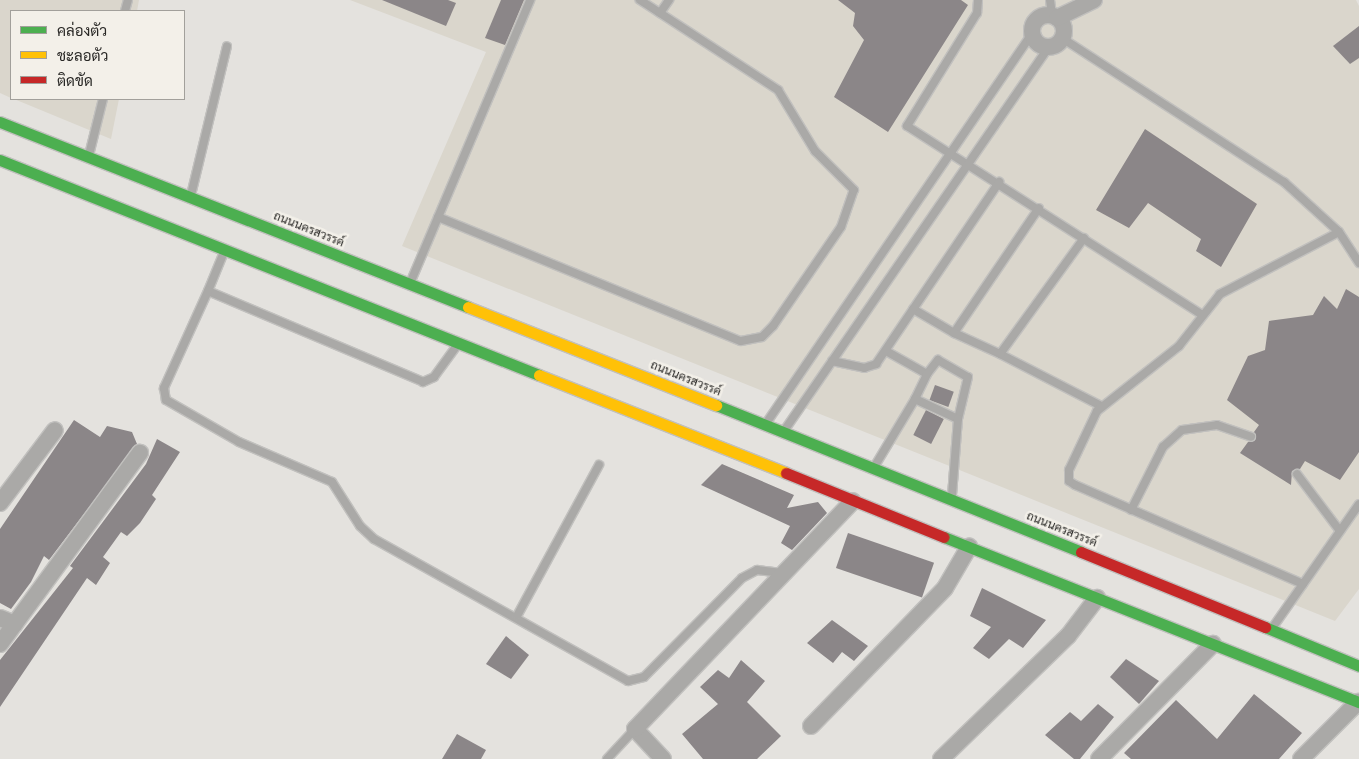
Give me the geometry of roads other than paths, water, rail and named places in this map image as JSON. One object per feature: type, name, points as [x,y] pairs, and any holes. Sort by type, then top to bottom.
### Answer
[{"type":"main road","name":"ถนนนครสวรรค์","points":[[0,122],[766,424],[871,472],[952,499],[1359,666]]},
{"type":"main road","points":[[0,160],[458,343],[856,497],[969,547],[1359,702]]},
{"type":"street","points":[[1053,11],[1063,27],[1056,42],[1036,42],[1032,34],[1037,18],[1053,11],[1094,0]]},
{"type":"street","points":[[0,503],[55,430]]},
{"type":"street","points":[[0,644],[8,621],[140,453]]},
{"type":"street","points":[[663,759],[635,729],[787,574],[856,497]]},
{"type":"street","points":[[811,726],[945,588],[969,547]]},
{"type":"street","points":[[941,759],[1068,636],[1097,598]]},
{"type":"street","points":[[1099,759],[1213,644]]},
{"type":"street","points":[[1302,759],[1359,702]]},
{"type":"lane","points":[[410,284],[530,0]]},
{"type":"lane","points":[[438,216],[741,341],[762,337],[773,326],[841,226],[854,190],[815,151],[778,90],[640,0]]},
{"type":"lane","points":[[660,13],[669,0]]},
{"type":"lane","points":[[978,0],[977,13],[907,126],[968,162],[1202,315]]},
{"type":"lane","points":[[766,424],[1032,34]]},
{"type":"lane","points":[[783,432],[968,162],[1056,42],[1284,182],[1339,232],[1359,264]]},
{"type":"lane","points":[[191,196],[227,46]]},
{"type":"lane","points":[[89,157],[103,100]]},
{"type":"lane","points":[[832,361],[869,368],[886,351],[999,182]]},
{"type":"lane","points":[[954,333],[1039,208]]},
{"type":"lane","points":[[1302,584],[1069,481],[1069,470],[1086,430],[1101,406],[1174,350],[1220,294],[1339,232]]},
{"type":"lane","points":[[1000,354],[1084,238]]},
{"type":"lane","points":[[225,250],[164,388],[166,400],[239,442],[332,482],[360,526],[374,539],[634,682],[644,677],[742,578],[757,570],[787,574]]},
{"type":"lane","points":[[208,291],[426,382],[434,377],[458,343]]},
{"type":"lane","points":[[913,309],[954,333],[1000,354],[1101,406]]},
{"type":"lane","points":[[886,351],[927,374]]},
{"type":"lane","points":[[871,472],[915,399],[927,374],[938,360],[968,377],[958,418],[952,499]]},
{"type":"lane","points":[[915,399],[958,418]]},
{"type":"lane","points":[[1132,510],[1163,447],[1182,430],[1216,425],[1251,437]]},
{"type":"lane","points":[[517,616],[599,465]]},
{"type":"lane","points":[[1297,474],[1340,531]]},
{"type":"lane","points":[[1270,630],[1359,504]]},
{"type":"lane","points":[[607,759],[635,729]]}]
